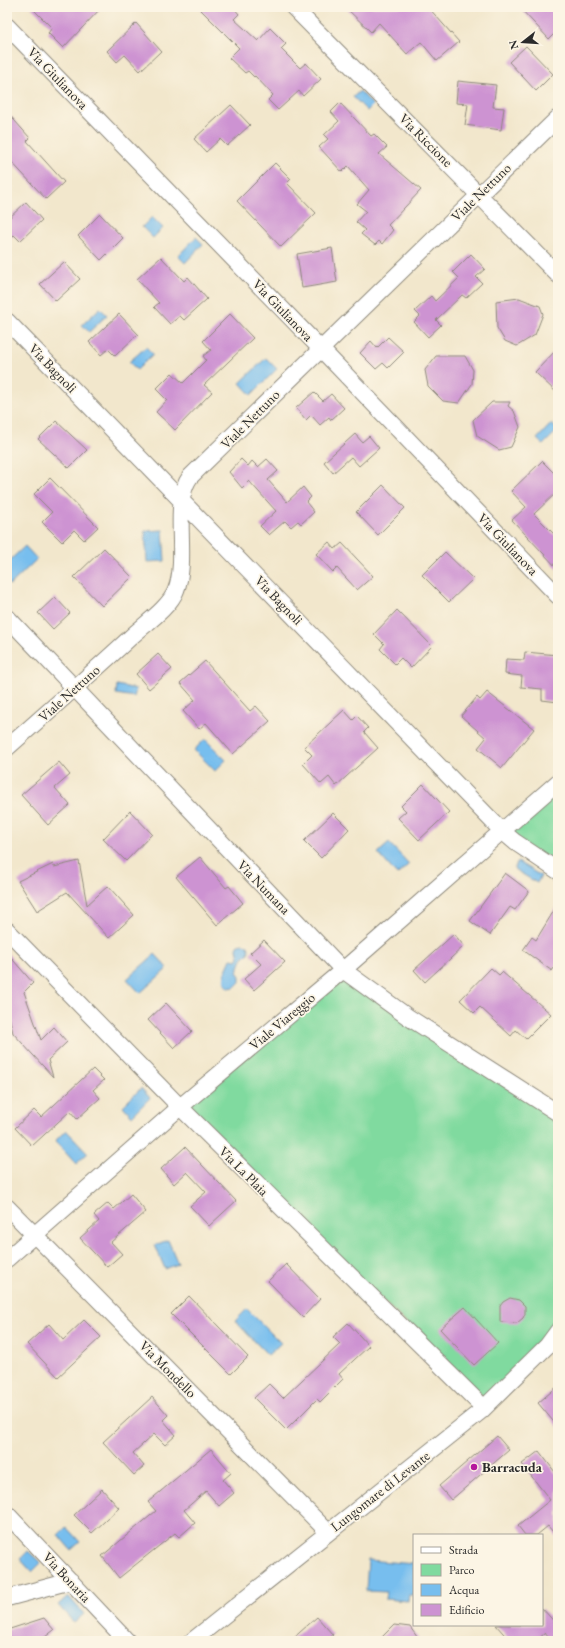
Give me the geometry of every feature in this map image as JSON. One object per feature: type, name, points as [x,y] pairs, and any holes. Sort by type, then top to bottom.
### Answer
[{"type":"street","name":"Via Riccione","points":[[293,7],[558,275]]},
{"type":"street","name":"Via Giulianova","points":[[7,26],[321,349],[558,596]]},
{"type":"street","name":"Viale Nettuno","points":[[7,748],[174,596],[180,572],[182,500],[186,484],[190,477],[558,118]]},
{"type":"street","name":"Via Bagnoli","points":[[7,321],[502,831],[515,842],[558,871]]},
{"type":"street","name":"Via Numana","points":[[7,617],[343,970],[408,1017],[558,1113]]},
{"type":"street","name":"Viale Viareggio","points":[[7,1259],[180,1107],[343,970],[558,782]]},
{"type":"street","name":"Via La Plaia","points":[[7,930],[180,1107],[484,1408]]},
{"type":"street","name":"Via Mondello","points":[[7,1206],[328,1532]]},
{"type":"street","name":"Lungomare di Levante","points":[[192,1641],[484,1408],[547,1346],[558,1331]]},
{"type":"street","name":"Via Bonaria","points":[[7,1514],[127,1641]]},
{"type":"street","points":[[7,1598],[71,1581]]},
{"type":"green space","points":[[558,782],[558,868],[502,831]]},
{"type":"green space","points":[[343,970],[558,1112],[558,1331],[490,1403],[180,1107]]},
{"type":"water","points":[[360,91],[373,105],[367,111],[353,97]]},
{"type":"water","points":[[152,217],[163,228],[153,238],[142,227]]},
{"type":"water","points":[[196,237],[203,244],[185,263],[178,256]]},
{"type":"water","points":[[100,308],[107,315],[89,332],[82,325]]},
{"type":"water","points":[[146,347],[153,354],[137,370],[129,362]]},
{"type":"water","points":[[266,358],[277,369],[251,395],[240,383]]},
{"type":"water","points":[[551,424],[558,430],[543,445],[537,439]]},
{"type":"water","points":[[163,530],[165,561],[147,562],[145,531]]},
{"type":"water","points":[[25,546],[37,559],[10,585],[7,582],[7,563]]},
{"type":"water","points":[[117,685],[136,689],[134,697],[116,694]]},
{"type":"water","points":[[205,739],[226,760],[215,771],[194,750]]},
{"type":"water","points":[[389,843],[409,864],[397,875],[378,853]]},
{"type":"water","points":[[518,862],[541,876],[537,883],[514,869]]},
{"type":"water","points":[[238,945],[248,945],[249,949],[248,954],[243,957],[237,972],[240,976],[240,982],[235,987],[228,988],[224,978],[226,970],[231,959],[237,960],[239,957],[237,948]]},
{"type":"water","points":[[155,954],[168,968],[140,993],[127,979]]},
{"type":"water","points":[[141,1088],[150,1098],[132,1116],[123,1106]]},
{"type":"water","points":[[66,1130],[88,1153],[76,1164],[55,1141]]},
{"type":"water","points":[[168,1240],[178,1264],[165,1269],[155,1245]]},
{"type":"water","points":[[247,1309],[281,1343],[268,1355],[235,1321]]},
{"type":"water","points":[[66,1527],[80,1542],[71,1550],[58,1535]]},
{"type":"water","points":[[28,1551],[41,1563],[32,1572],[20,1559]]},
{"type":"water","points":[[368,1560],[413,1564],[413,1595],[409,1595],[408,1601],[385,1599],[386,1592],[366,1591]]},
{"type":"water","points":[[68,1596],[84,1614],[74,1623],[58,1605]]},
{"type":"building","points":[[31,7],[102,7],[63,48],[48,33],[52,28]]},
{"type":"building","points":[[198,7],[233,7],[239,14],[234,19],[258,41],[270,28],[286,44],[281,49],[300,68],[306,63],[321,79],[303,96],[299,91],[278,110],[268,100],[273,95],[255,76],[254,77],[248,71],[245,73],[229,58],[239,48]]},
{"type":"building","points":[[345,7],[428,7],[459,42],[437,61],[421,42],[407,54],[379,23],[371,32]]},
{"type":"building","points":[[519,7],[553,7],[558,12],[558,30],[549,39]]},
{"type":"building","points":[[136,23],[161,51],[140,71],[125,55],[117,62],[107,51]]},
{"type":"building","points":[[526,46],[553,74],[536,91],[509,62]]},
{"type":"building","points":[[458,81],[496,85],[493,107],[504,108],[501,130],[465,125],[468,104],[456,103]]},
{"type":"building","points":[[340,103],[371,136],[374,134],[387,147],[379,154],[421,190],[388,225],[393,230],[382,244],[379,241],[375,245],[361,234],[365,230],[356,222],[366,211],[357,204],[369,190],[348,166],[342,172],[319,147],[328,139],[324,135],[339,121],[331,112]]},
{"type":"building","points":[[231,105],[250,125],[227,146],[220,139],[206,152],[194,139]]},
{"type":"building","points":[[7,112],[30,138],[27,141],[64,182],[46,199],[7,157]]},
{"type":"building","points":[[275,163],[291,179],[287,183],[316,213],[281,247],[237,201]]},
{"type":"building","points":[[26,202],[42,220],[20,241],[14,235],[7,241],[7,220]]},
{"type":"building","points":[[100,214],[123,238],[101,260],[78,236]]},
{"type":"building","points":[[332,248],[337,282],[302,288],[297,254]]},
{"type":"building","points":[[471,254],[485,269],[476,277],[482,283],[466,298],[462,295],[436,320],[441,325],[428,337],[414,322],[420,316],[415,311],[431,296],[435,301],[459,278],[453,272]]},
{"type":"building","points":[[161,257],[184,281],[188,277],[207,299],[184,320],[180,316],[170,324],[154,307],[159,303],[137,279]]},
{"type":"building","points":[[64,262],[80,279],[56,301],[40,284]]},
{"type":"building","points":[[519,298],[540,306],[543,314],[535,335],[517,346],[505,341],[497,328],[496,301]]},
{"type":"building","points":[[119,314],[138,334],[115,356],[108,349],[101,355],[89,342]]},
{"type":"building","points":[[230,314],[253,338],[204,385],[212,392],[175,430],[156,412],[167,400],[156,389],[172,373],[183,383],[206,360],[203,356],[211,350],[203,341]]},
{"type":"building","points":[[388,337],[404,352],[388,368],[383,363],[376,369],[360,353],[371,341],[377,348]]},
{"type":"building","points":[[558,348],[558,394],[535,372]]},
{"type":"building","points":[[436,356],[465,356],[473,370],[472,384],[459,403],[443,401],[428,386],[425,370]]},
{"type":"building","points":[[314,392],[323,401],[331,394],[344,408],[331,420],[329,417],[320,425],[311,415],[306,420],[296,408]]},
{"type":"building","points":[[492,402],[510,402],[508,406],[514,411],[520,427],[511,447],[499,450],[477,436],[473,420]]},
{"type":"building","points":[[56,421],[87,450],[69,468],[38,439]]},
{"type":"building","points":[[355,434],[362,442],[369,436],[379,448],[359,466],[351,457],[333,473],[324,462]]},
{"type":"building","points":[[241,459],[248,466],[252,461],[258,467],[267,459],[278,471],[268,480],[287,502],[303,487],[311,497],[306,502],[314,512],[301,524],[298,521],[291,527],[285,521],[269,535],[260,526],[276,511],[249,481],[242,488],[229,472]]},
{"type":"building","points":[[542,461],[558,477],[558,491],[534,514],[558,538],[558,569],[512,520],[526,507],[511,491]]},
{"type":"building","points":[[50,478],[98,527],[84,540],[74,530],[62,542],[42,522],[52,512],[34,494]]},
{"type":"building","points":[[383,485],[405,508],[378,535],[356,512]]},
{"type":"building","points":[[329,542],[335,549],[342,543],[373,576],[357,590],[337,568],[333,572],[316,554]]},
{"type":"building","points":[[104,548],[132,577],[102,606],[74,577]]},
{"type":"building","points":[[445,552],[473,579],[449,602],[422,575]]},
{"type":"building","points":[[55,597],[70,613],[53,629],[38,613]]},
{"type":"building","points":[[397,610],[432,646],[411,668],[401,658],[395,664],[380,649],[384,644],[374,634]]},
{"type":"building","points":[[525,652],[558,655],[558,702],[542,700],[542,689],[521,687],[522,676],[505,674],[506,659],[524,660]]},
{"type":"building","points":[[158,654],[172,669],[149,689],[136,674]]},
{"type":"building","points":[[205,661],[250,711],[256,706],[270,721],[233,754],[206,723],[199,729],[183,711],[195,700],[180,683]]},
{"type":"building","points":[[487,692],[534,729],[502,768],[478,748],[486,738],[461,716],[477,697],[480,700]]},
{"type":"building","points":[[344,710],[353,720],[357,716],[368,728],[364,732],[378,748],[336,786],[329,777],[321,784],[303,764],[312,755],[304,747]]},
{"type":"building","points":[[59,762],[70,775],[55,788],[70,805],[48,825],[21,795]]},
{"type":"building","points":[[423,784],[449,812],[419,840],[398,818],[406,811],[401,806]]},
{"type":"building","points":[[130,811],[152,834],[126,861],[103,839]]},
{"type":"building","points":[[333,813],[349,829],[321,858],[304,841]]},
{"type":"building","points":[[200,857],[226,888],[229,886],[243,903],[217,925],[176,877]]},
{"type":"building","points":[[79,861],[87,905],[108,886],[134,915],[109,938],[67,892],[37,911],[18,881],[53,864],[54,867]]},
{"type":"building","points":[[505,873],[529,891],[515,910],[510,907],[490,935],[470,921]]},
{"type":"building","points":[[558,904],[558,962],[552,971],[523,950],[532,937],[536,940]]},
{"type":"building","points":[[454,934],[464,946],[425,982],[414,970]]},
{"type":"building","points":[[264,940],[285,962],[254,990],[244,979],[261,964],[250,953]]},
{"type":"building","points":[[7,953],[33,983],[24,992],[41,1040],[54,1027],[67,1042],[48,1060],[53,1077],[13,1033],[7,1008]]},
{"type":"building","points":[[491,968],[499,975],[502,972],[551,1014],[526,1039],[516,1030],[511,1036],[480,1007],[474,1013],[460,1000]]},
{"type":"building","points":[[166,1003],[192,1031],[174,1048],[148,1020]]},
{"type":"building","points":[[93,1069],[104,1080],[93,1090],[100,1098],[77,1119],[70,1111],[32,1146],[15,1128],[34,1110],[41,1117]]},
{"type":"building","points":[[185,1147],[236,1201],[209,1226],[190,1206],[206,1192],[187,1172],[174,1184],[161,1169]]},
{"type":"building","points":[[131,1194],[146,1212],[111,1242],[122,1254],[107,1267],[80,1238],[99,1221],[94,1215],[108,1203],[114,1209]]},
{"type":"building","points":[[286,1264],[320,1299],[303,1317],[268,1281]]},
{"type":"building","points":[[189,1296],[248,1357],[231,1374],[171,1314]]},
{"type":"building","points":[[510,1298],[519,1300],[525,1306],[525,1314],[517,1323],[500,1322],[500,1306],[503,1302]]},
{"type":"building","points":[[465,1307],[498,1343],[474,1365],[440,1329]]},
{"type":"building","points":[[84,1320],[101,1337],[58,1377],[27,1344],[49,1324],[63,1340]]},
{"type":"building","points":[[348,1323],[369,1346],[339,1374],[343,1379],[320,1402],[317,1399],[286,1430],[254,1398],[269,1384],[283,1398],[340,1344],[333,1337]]},
{"type":"building","points":[[558,1386],[558,1427],[538,1403]]},
{"type":"building","points":[[152,1397],[168,1415],[163,1420],[176,1435],[165,1445],[154,1434],[133,1453],[144,1466],[134,1475],[103,1442]]},
{"type":"building","points":[[497,1436],[509,1450],[451,1500],[439,1486]]},
{"type":"building","points":[[211,1449],[231,1473],[223,1480],[234,1493],[219,1506],[206,1491],[184,1510],[195,1523],[179,1537],[175,1533],[119,1578],[102,1556],[156,1511],[148,1502]]},
{"type":"building","points":[[539,1451],[558,1476],[558,1538],[548,1526],[538,1534],[524,1534],[518,1526],[550,1500],[522,1464]]},
{"type":"building","points":[[102,1489],[119,1508],[92,1533],[74,1515]]},
{"type":"building","points":[[543,1609],[558,1626],[558,1641],[551,1641],[545,1633],[536,1641],[510,1641],[497,1626],[543,1626]]},
{"type":"building","points":[[317,1617],[333,1635],[326,1641],[290,1641]]},
{"type":"building","points":[[44,1618],[54,1630],[40,1641],[7,1641],[7,1630]]},
{"type":"building","points":[[394,1625],[410,1627],[420,1641],[378,1641]]},
{"type":"place","name":"Barracuda","points":[[474,1467]]}]
